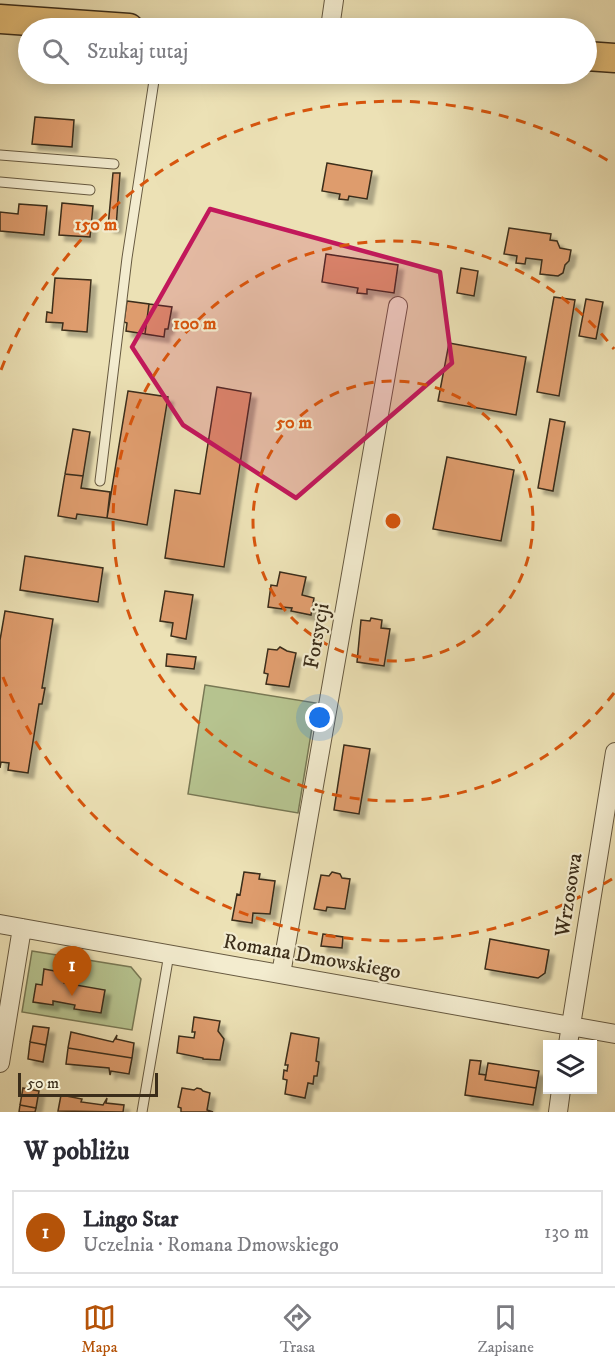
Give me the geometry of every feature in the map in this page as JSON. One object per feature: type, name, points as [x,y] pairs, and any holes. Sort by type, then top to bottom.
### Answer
[{"type":"main road","points":[[0,19],[18,20]]},
{"type":"main road","points":[[597,57],[615,58]]},
{"type":"street","points":[[331,18],[334,0]]},
{"type":"street","name":"Forsycji","points":[[280,974],[398,306]]},
{"type":"street","name":"Wrzosowa","points":[[568,1040],[615,752]]},
{"type":"street","name":"Romana Dmowskiego","points":[[0,924],[615,1034]]},
{"type":"street","points":[[0,1063],[22,928]]},
{"type":"street","points":[[558,1112],[560,1094]]},
{"type":"lane","points":[[100,481],[127,258],[153,84]]},
{"type":"lane","points":[[0,155],[114,164]]},
{"type":"lane","points":[[0,182],[90,190]]},
{"type":"lane","points":[[142,1112],[169,954]]},
{"type":"highlighted area","points":[[210,209],[440,272],[452,363],[296,498],[183,425],[132,347]]},
{"type":"green space","points":[[205,685],[316,703],[298,813],[188,794]]},
{"type":"green space","points":[[32,951],[131,967],[141,979],[132,1030],[22,1012]]},
{"type":"building","points":[[35,117],[74,120],[72,147],[32,144]]},
{"type":"building","points":[[327,163],[372,171],[367,199],[349,196],[348,200],[339,199],[340,194],[322,191]]},
{"type":"building","points":[[113,173],[120,173],[116,228],[108,227]]},
{"type":"building","points":[[62,203],[93,206],[90,237],[59,235]]},
{"type":"building","points":[[19,204],[47,206],[44,235],[0,231],[0,212],[18,214]]},
{"type":"building","points":[[509,228],[551,234],[550,240],[557,241],[560,248],[571,250],[563,273],[558,276],[540,274],[542,260],[526,258],[525,264],[516,263],[517,256],[504,254]]},
{"type":"building","points":[[326,254],[398,265],[394,293],[367,289],[367,294],[357,293],[358,288],[322,282]]},
{"type":"building","points":[[461,268],[478,271],[474,296],[457,293]]},
{"type":"building","points":[[55,278],[91,280],[87,332],[62,330],[63,323],[46,322],[47,312],[52,313]]},
{"type":"building","points":[[554,297],[575,300],[559,396],[537,392]]},
{"type":"building","points":[[586,299],[603,302],[596,339],[579,336]]},
{"type":"building","points":[[127,301],[149,304],[145,334],[126,331],[127,323],[124,322]]},
{"type":"building","points":[[149,304],[172,307],[168,329],[165,329],[164,337],[145,334]]},
{"type":"building","points":[[449,343],[526,357],[516,415],[438,401]]},
{"type":"building","points":[[217,387],[251,393],[224,567],[165,558],[175,490],[200,494]]},
{"type":"building","points":[[128,391],[168,397],[147,525],[107,518]]},
{"type":"building","points":[[550,419],[565,422],[553,491],[538,488]]},
{"type":"building","points":[[73,429],[90,432],[83,476],[65,474]]},
{"type":"building","points":[[447,457],[514,470],[501,541],[433,529]]},
{"type":"building","points":[[65,474],[83,476],[81,488],[110,492],[107,518],[77,514],[76,519],[58,516]]},
{"type":"building","points":[[25,556],[103,568],[98,602],[20,590]]},
{"type":"building","points":[[280,572],[306,577],[302,595],[314,598],[311,615],[291,611],[292,608],[268,607],[271,585],[277,586]]},
{"type":"building","points":[[165,591],[193,595],[186,639],[171,636],[173,623],[160,621]]},
{"type":"building","points":[[5,611],[53,619],[42,688],[45,688],[42,704],[39,704],[28,773],[8,770],[9,763],[1,762],[0,768],[0,640]]},
{"type":"building","points":[[371,618],[382,620],[381,628],[390,629],[384,666],[357,662],[361,620],[370,621]]},
{"type":"building","points":[[280,647],[296,653],[289,687],[266,684],[268,674],[264,673],[268,649],[277,650]]},
{"type":"building","points":[[167,654],[196,657],[194,669],[166,666]]},
{"type":"building","points":[[344,745],[370,749],[359,814],[334,810]]},
{"type":"building","points":[[244,872],[260,874],[259,879],[275,881],[270,914],[253,913],[252,923],[232,920]]},
{"type":"building","points":[[332,872],[340,874],[342,878],[350,879],[345,909],[327,907],[326,911],[314,909],[321,875],[329,876]]},
{"type":"building","points":[[323,934],[343,937],[342,948],[321,946]]},
{"type":"building","points":[[490,939],[549,950],[545,973],[538,978],[485,969]]},
{"type":"building","points":[[44,969],[66,973],[64,983],[105,990],[101,1013],[74,1009],[75,1005],[53,1001],[53,1005],[33,1002],[36,984],[42,985]]},
{"type":"building","points":[[194,1017],[220,1021],[218,1031],[224,1039],[220,1060],[177,1053],[179,1036],[194,1038],[195,1032],[192,1032]]},
{"type":"building","points":[[33,1026],[49,1028],[46,1045],[30,1042]]},
{"type":"building","points":[[71,1032],[113,1042],[117,1035],[116,1039],[134,1043],[132,1058],[68,1048]]},
{"type":"building","points":[[291,1033],[319,1038],[317,1076],[314,1076],[313,1084],[308,1083],[305,1098],[285,1094],[287,1080],[283,1079],[284,1070],[287,1071],[288,1065],[285,1065]]},
{"type":"building","points":[[30,1042],[46,1045],[43,1062],[28,1059]]},
{"type":"building","points":[[68,1048],[132,1058],[129,1074],[111,1071],[110,1075],[109,1068],[66,1064]]},
{"type":"building","points":[[470,1060],[481,1061],[479,1074],[486,1075],[485,1080],[536,1088],[533,1105],[465,1095]]},
{"type":"building","points":[[488,1063],[539,1071],[536,1088],[485,1080]]},
{"type":"building","points":[[23,1088],[39,1091],[36,1108],[20,1105]]},
{"type":"building","points":[[182,1088],[194,1090],[197,1088],[210,1093],[207,1110],[213,1112],[181,1112],[181,1108],[178,1107]]},
{"type":"building","points":[[61,1095],[82,1099],[81,1102],[103,1105],[107,1098],[106,1103],[124,1105],[123,1112],[58,1111]]},
{"type":"building","points":[[20,1105],[36,1108],[35,1112],[19,1112]]},
{"type":"place","name":"Lingo Star","points":[[72,996]]}]
